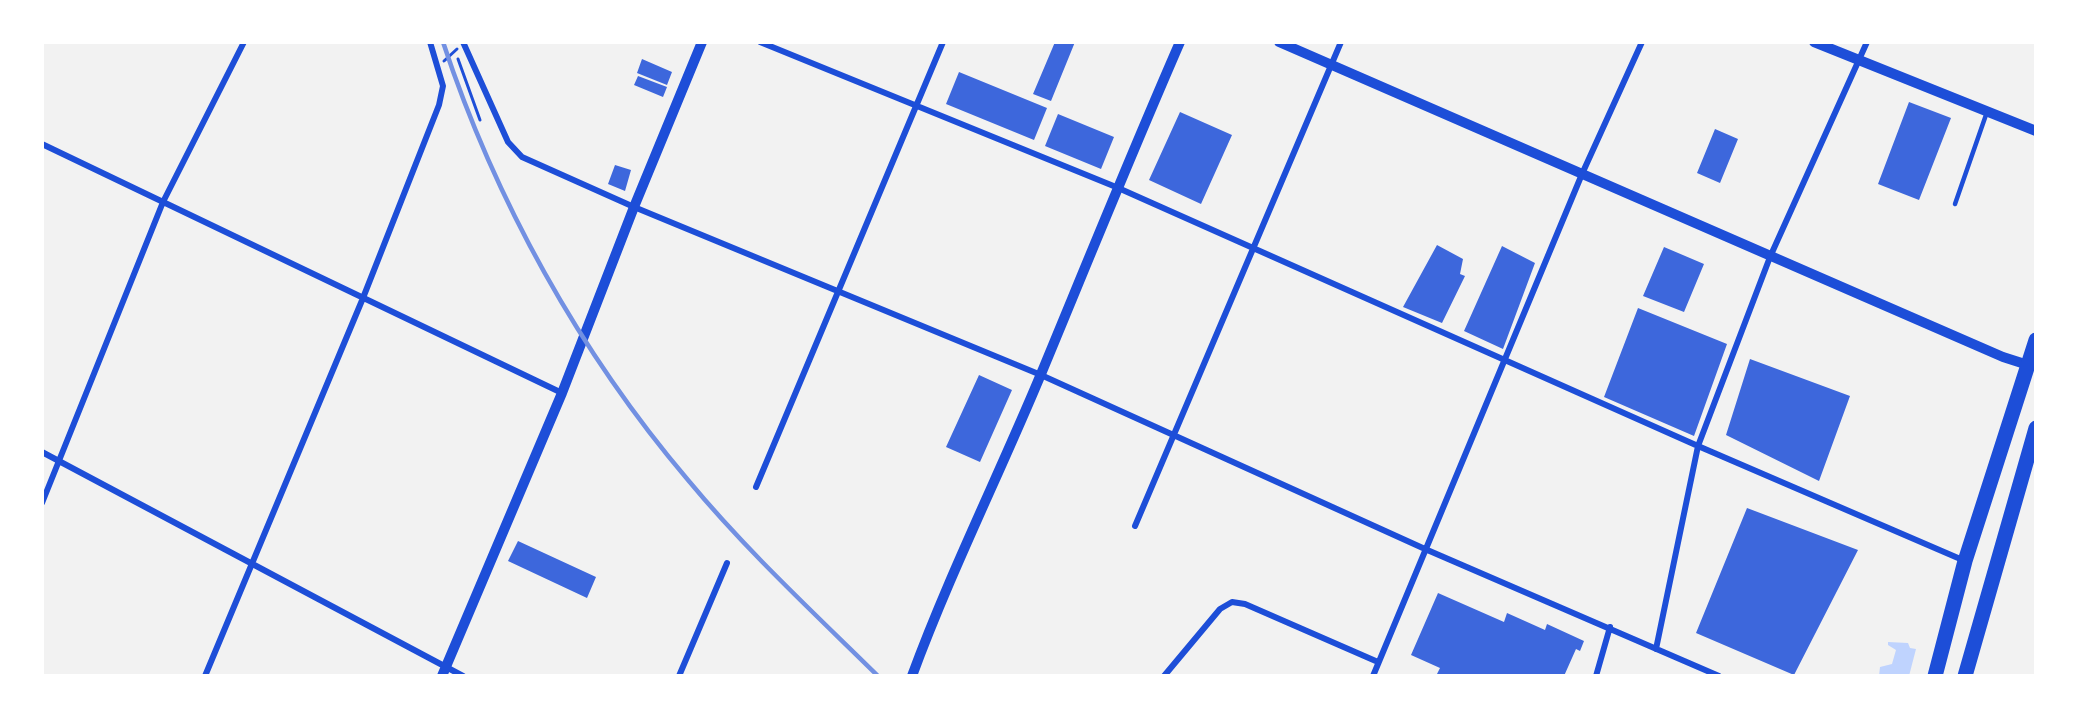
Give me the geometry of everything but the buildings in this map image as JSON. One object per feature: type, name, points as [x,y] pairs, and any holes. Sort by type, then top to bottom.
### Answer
[{"type":"main road","points":[[1935,676],[1965,561],[2036,340]]},
{"type":"main road","points":[[1965,676],[2036,428]]},
{"type":"street","points":[[42,503],[163,202],[244,42]]},
{"type":"street","points":[[205,676],[363,298],[439,105],[443,86],[439,64],[430,42]]},
{"type":"street","points":[[444,672],[562,393],[634,207],[702,42]]},
{"type":"street","points":[[760,42],[1116,187],[1698,446],[1965,561]]},
{"type":"street","points":[[756,487],[943,42]]},
{"type":"street","points":[[912,676],[939,603],[1041,375],[1116,187],[1180,42]]},
{"type":"street","points":[[1279,42],[2003,357],[2028,365]]},
{"type":"street","points":[[1135,526],[1255,249],[1341,42]]},
{"type":"street","points":[[1373,676],[1582,174],[1642,42]]},
{"type":"street","points":[[1814,42],[2036,131]]},
{"type":"street","points":[[1656,648],[1698,446],[1770,256],[1867,42]]},
{"type":"street","points":[[463,43],[514,151],[522,157],[634,207],[1041,375],[1425,549],[1719,676]]},
{"type":"street","points":[[42,144],[562,393]]},
{"type":"street","points":[[42,452],[252,564],[444,672],[463,676]]},
{"type":"street","points":[[679,676],[726,564]]},
{"type":"street","points":[[1164,676],[1220,609],[1232,602],[1239,602],[1265,612],[1377,662]]},
{"type":"street","points":[[1596,676],[1610,627]]},
{"type":"lane","points":[[1955,204],[1987,112]]},
{"type":"path","points":[[439,64],[463,43]]},
{"type":"path","points":[[454,51],[480,120]]},
{"type":"water","points":[[1888,642],[1908,643],[1910,648],[1916,649],[1909,676],[1879,676],[1880,667],[1892,664],[1896,650],[1888,645]]},
{"type":"railway","points":[[443,42],[464,101],[515,217],[544,273],[611,380],[710,506],[780,580],[878,676]]}]
